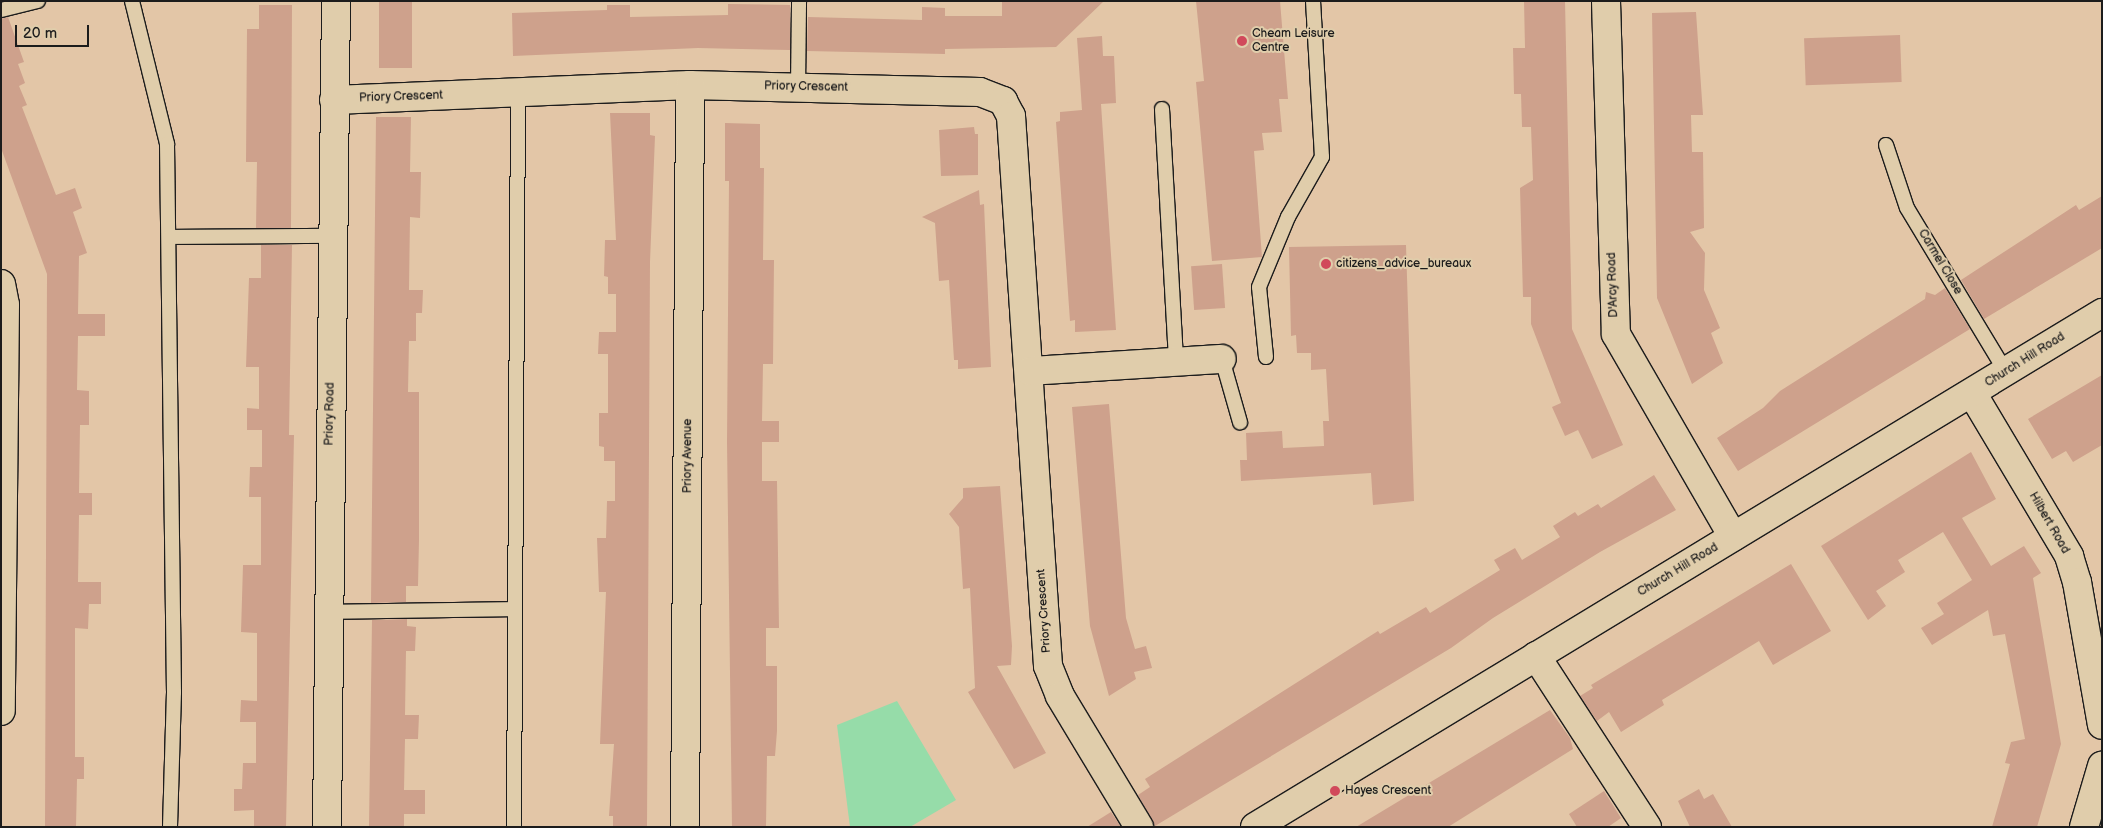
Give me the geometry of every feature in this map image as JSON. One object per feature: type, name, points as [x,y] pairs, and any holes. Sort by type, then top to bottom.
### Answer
[{"type":"street","name":"Priory Road","points":[[327,827],[327,612],[336,1]]},
{"type":"street","name":"D'Arcy Road","points":[[1606,1],[1616,334],[1733,537]]},
{"type":"street","name":"Priory Crescent","points":[[334,100],[518,94],[690,85],[980,92],[1003,102],[1011,116],[1030,371],[1048,666],[1060,696],[1139,827]]},
{"type":"street","name":"Priory Avenue","points":[[686,827],[690,85]]},
{"type":"street","points":[[1,284],[5,305],[1,711]]},
{"type":"street","name":"Church Hill Road","points":[[1255,827],[2102,313]]},
{"type":"street","points":[[1030,371],[1222,359]]},
{"type":"street","name":"Hilbert Road","points":[[1972,393],[2069,556],[2077,582],[2102,725]]},
{"type":"street","points":[[1536,656],[1647,827]]},
{"type":"street","points":[[2084,827],[2102,766]]},
{"type":"lane","points":[[1,10],[38,1]]},
{"type":"lane","points":[[132,1],[167,144],[170,238],[174,692],[170,827]]},
{"type":"lane","points":[[798,87],[799,1]]},
{"type":"lane","points":[[1266,357],[1259,287],[1288,217],[1322,157],[1313,1]]},
{"type":"lane","points":[[514,827],[513,609],[518,94]]},
{"type":"lane","points":[[1162,109],[1176,361]]},
{"type":"lane","name":"Carmel Close","points":[[1886,145],[1907,208],[2006,372]]},
{"type":"lane","points":[[170,238],[333,236]]},
{"type":"lane","points":[[1222,359],[1240,422]]},
{"type":"lane","points":[[327,612],[513,609]]},
{"type":"green space","points":[[897,701],[956,800],[910,827],[850,827],[837,725]]},
{"type":"building","points":[[379,1],[412,1],[412,68],[379,68]]},
{"type":"building","points":[[1002,1],[1104,1],[1056,47],[945,49],[945,54],[807,51],[808,17],[922,20],[922,7],[945,8],[945,16],[1002,16]]},
{"type":"building","name":"Cheam Leisure Centre","points":[[1196,1],[1280,1],[1288,99],[1279,99],[1282,132],[1262,133],[1264,150],[1254,151],[1262,257],[1212,261],[1196,82],[1204,81]]},
{"type":"building","points":[[1524,1],[1565,1],[1572,329],[1623,445],[1592,459],[1578,430],[1565,436],[1552,407],[1561,403],[1531,324],[1531,297],[1523,297],[1520,188],[1533,180],[1531,127],[1522,127],[1521,94],[1514,94],[1513,48],[1525,48]]},
{"type":"building","points":[[728,4],[790,5],[790,50],[698,48],[513,56],[512,13],[607,10],[607,5],[630,5],[630,17],[728,15]]},
{"type":"building","points":[[259,5],[292,5],[291,228],[256,228],[257,162],[246,162],[247,29],[259,29]]},
{"type":"building","points":[[1696,12],[1703,115],[1691,115],[1692,152],[1703,152],[1704,228],[1690,232],[1705,253],[1704,290],[1720,328],[1711,333],[1723,363],[1692,384],[1657,298],[1652,13]]},
{"type":"building","points":[[8,17],[24,62],[18,64],[25,83],[19,86],[27,105],[22,107],[56,195],[75,188],[82,208],[73,212],[87,253],[79,256],[78,314],[105,314],[105,336],[78,336],[77,390],[89,391],[89,425],[80,425],[79,493],[92,493],[92,515],[79,515],[78,582],[101,582],[101,604],[89,604],[88,629],[75,628],[75,757],[84,757],[84,779],[77,779],[76,827],[45,827],[47,274],[1,148],[1,19]]},
{"type":"building","points":[[1900,35],[1902,82],[1806,85],[1804,38]]},
{"type":"building","points":[[1102,36],[1103,56],[1114,56],[1116,103],[1101,104],[1116,330],[1075,332],[1075,320],[1070,321],[1056,122],[1060,121],[1060,112],[1082,110],[1077,38]]},
{"type":"building","points":[[610,113],[650,113],[650,135],[655,136],[650,262],[647,827],[613,827],[613,816],[609,816],[614,744],[600,744],[606,592],[599,592],[597,538],[606,538],[607,501],[615,501],[615,461],[604,461],[604,447],[599,446],[599,413],[608,413],[608,354],[598,354],[599,332],[616,332],[616,294],[608,294],[608,277],[604,276],[605,240],[616,240]]},
{"type":"building","points":[[376,117],[411,117],[410,172],[421,172],[420,218],[410,217],[409,290],[423,290],[422,313],[416,313],[416,341],[409,341],[408,392],[419,392],[418,586],[406,586],[406,602],[371,603]]},
{"type":"building","points":[[725,123],[760,124],[760,168],[764,168],[763,260],[774,260],[773,364],[763,364],[762,421],[779,421],[779,442],[762,442],[762,481],[777,481],[779,628],[766,628],[766,666],[777,666],[777,731],[775,756],[767,756],[766,827],[732,827],[727,442],[729,181],[725,181]]},
{"type":"building","points":[[974,127],[975,134],[978,134],[978,175],[941,176],[939,130]]},
{"type":"building","points":[[979,190],[980,205],[984,204],[991,367],[958,369],[958,360],[954,360],[949,280],[939,281],[935,223],[922,217]]},
{"type":"building","points":[[2102,196],[2102,248],[1984,319],[1961,280],[2076,205],[2079,210]]},
{"type":"building","points":[[261,245],[292,245],[289,435],[294,435],[286,827],[254,827],[254,810],[234,811],[234,789],[242,789],[243,763],[256,763],[256,722],[240,722],[241,700],[257,701],[257,633],[241,632],[243,565],[261,565],[261,497],[249,497],[250,467],[262,467],[262,430],[247,430],[247,408],[259,409],[259,367],[246,367],[249,278],[261,278]]},
{"type":"building","points":[[1406,245],[1414,501],[1373,505],[1371,473],[1241,481],[1240,460],[1247,460],[1246,433],[1282,431],[1283,448],[1324,446],[1323,421],[1329,421],[1326,369],[1311,370],[1311,353],[1297,353],[1296,335],[1291,336],[1289,247]]},
{"type":"building","points":[[1222,264],[1225,308],[1194,310],[1191,266]]},
{"type":"building","points":[[1945,288],[1970,329],[1738,471],[1717,438],[1763,408],[1780,391],[1925,299],[1926,292],[1935,295]]},
{"type":"building","points":[[2102,375],[2102,445],[2073,462],[2066,451],[2052,459],[2028,419]]},
{"type":"building","points":[[1109,404],[1126,618],[1135,649],[1146,646],[1152,668],[1134,672],[1136,679],[1109,696],[1090,626],[1072,407]]},
{"type":"building","points":[[1971,452],[1996,499],[1962,518],[1991,566],[2024,546],[2041,573],[2033,578],[2061,744],[2037,827],[1992,827],[2010,764],[2005,763],[2011,742],[2025,739],[2005,634],[1993,636],[1988,610],[1932,645],[1921,628],[1944,614],[1937,603],[1972,580],[1943,532],[1898,560],[1905,572],[1876,591],[1886,606],[1868,620],[1821,546]]},
{"type":"building","points":[[1654,475],[1676,510],[1600,552],[1493,618],[1451,648],[1155,826],[1138,795],[1150,787],[1145,779],[1378,631],[1380,634],[1426,607],[1430,613],[1500,570],[1494,560],[1515,548],[1522,560],[1560,537],[1553,526],[1575,512],[1578,516],[1598,504],[1601,508]]},
{"type":"building","points":[[1000,486],[1012,646],[1011,665],[997,666],[1046,753],[1014,769],[968,692],[975,688],[970,588],[963,589],[959,527],[949,514],[963,498],[963,488]]},
{"type":"building","points":[[1791,564],[1831,631],[1773,665],[1759,641],[1662,700],[1664,705],[1621,732],[1609,712],[1597,721],[1580,696],[1593,688],[1591,685]]},
{"type":"building","points":[[407,619],[407,626],[416,627],[415,651],[406,651],[405,715],[419,715],[418,739],[405,739],[404,790],[425,790],[425,814],[404,814],[404,827],[369,827],[372,620]]},
{"type":"building","points":[[1550,710],[1570,738],[1573,749],[1448,827],[1356,827]]},
{"type":"building","points":[[1699,789],[1704,799],[1713,794],[1732,827],[1690,827],[1678,801]]},
{"type":"building","points":[[1604,791],[1621,818],[1608,827],[1577,827],[1569,814]]},
{"type":"building","points":[[1111,812],[1121,827],[1087,827]]},
{"type":"place","name":"Cheam Leisure Centre","points":[[1242,41]]},
{"type":"place","name":"citizens_advice_bureaux","points":[[1326,264]]},
{"type":"place","name":"Hayes Crescent","points":[[1335,791]]}]
